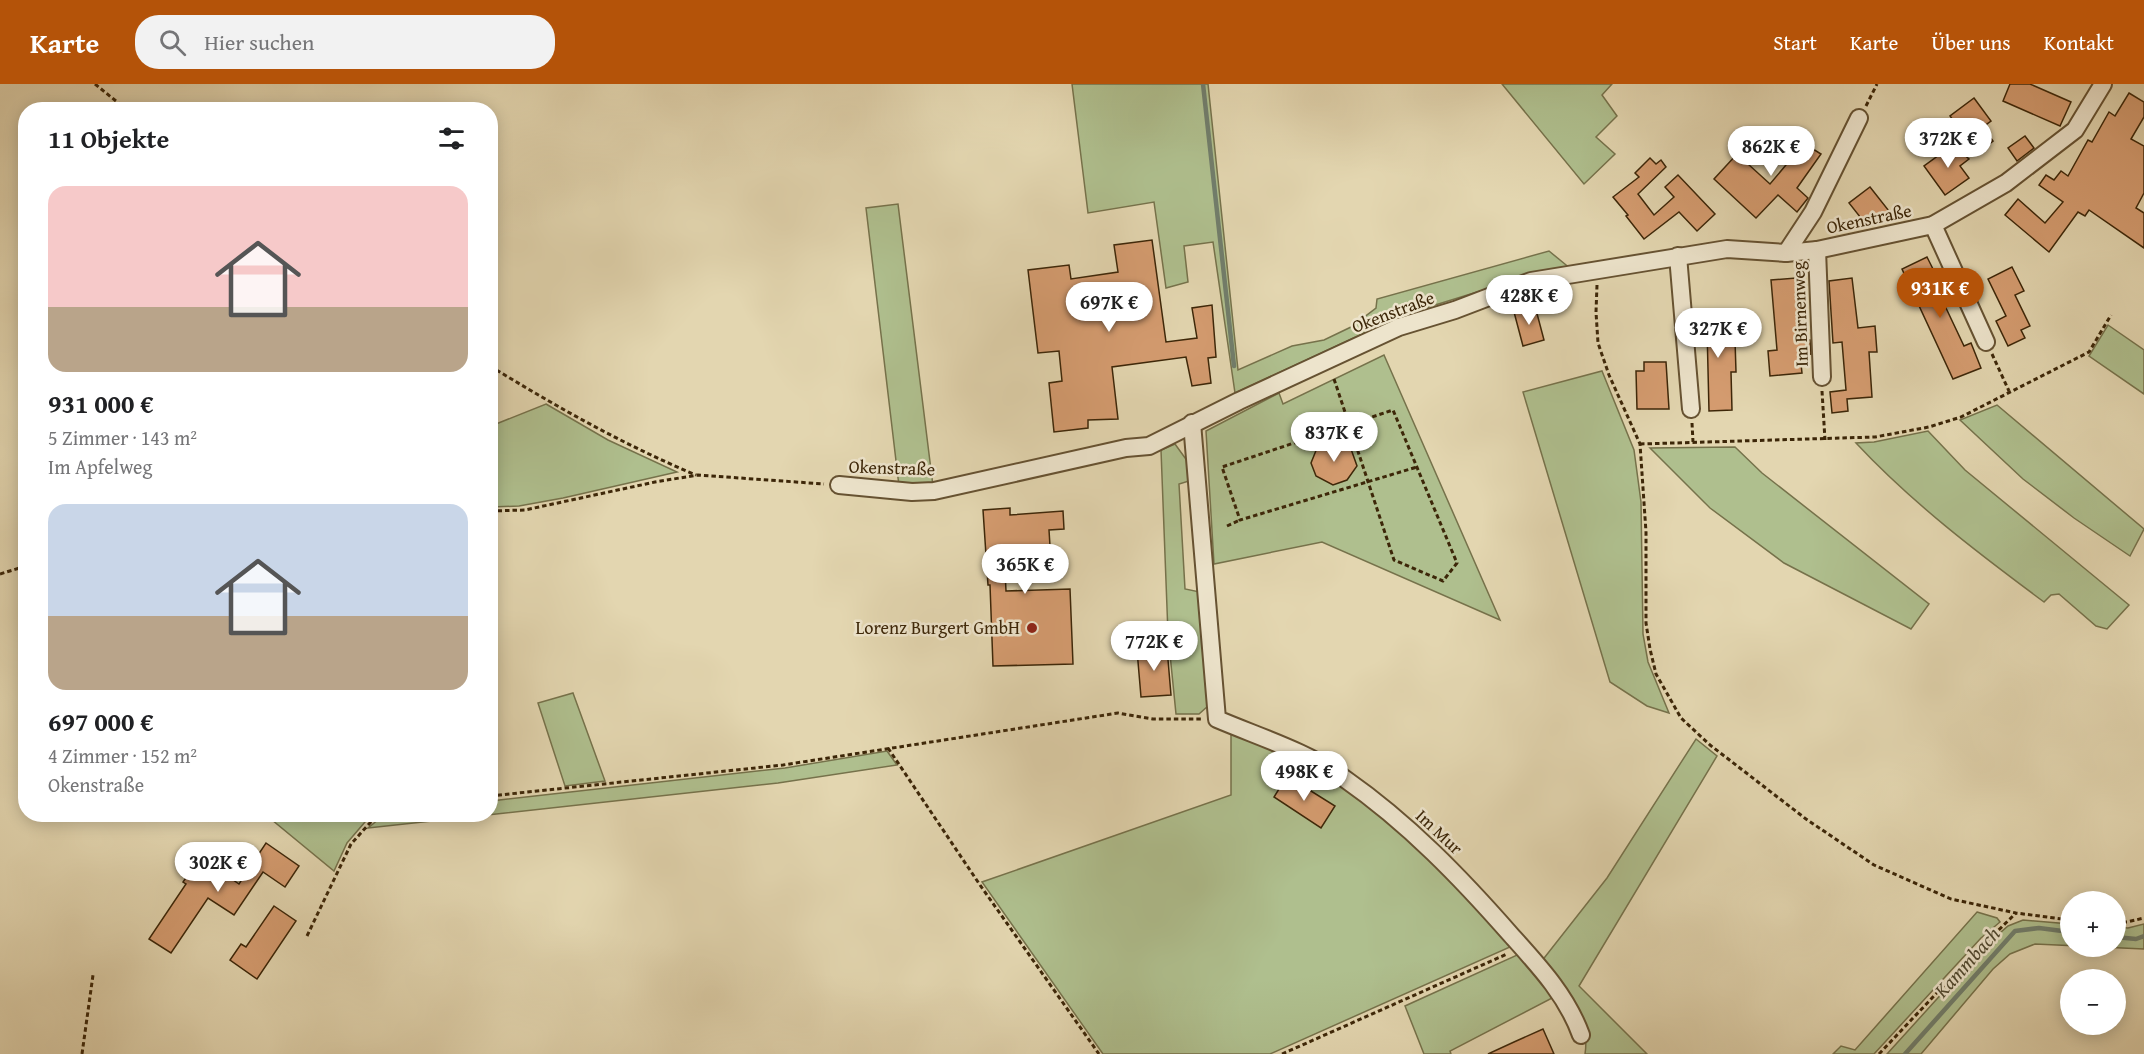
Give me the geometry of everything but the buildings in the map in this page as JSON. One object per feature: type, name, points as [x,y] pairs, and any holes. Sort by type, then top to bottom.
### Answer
[{"type":"street","name":"Okenstraße","points":[[839,486],[912,492],[934,491],[1126,448],[1149,447],[1192,423],[1399,327],[1455,310],[1532,281],[1727,249],[1786,253],[1817,250],[1933,225],[2006,183],[2075,129],[2103,84]]},
{"type":"street","points":[[1786,253],[1813,212],[1859,118]]},
{"type":"street","points":[[1933,225],[1986,342]]},
{"type":"street","name":"Im Birnenweg","points":[[1817,250],[1822,377]]},
{"type":"street","points":[[1678,256],[1691,409]]},
{"type":"street","points":[[1192,423],[1217,719]]},
{"type":"street","name":"Im Mur","points":[[1217,719],[1344,777],[1406,826],[1467,884],[1522,948],[1573,1011],[1581,1035]]},
{"type":"path","points":[[95,84],[117,102]]},
{"type":"path","points":[[1859,118],[1876,84]]},
{"type":"path","points":[[1598,269],[1596,312],[1598,343],[1609,375],[1640,444],[1646,532],[1646,623],[1650,649],[1656,674],[1681,718],[1710,745],[1806,819],[1874,865],[1951,899],[2016,913],[2060,919]]},
{"type":"path","points":[[1640,444],[1825,440],[1875,437],[1929,427],[1961,417],[2089,352],[2111,315]]},
{"type":"path","points":[[1986,342],[2009,391]]},
{"type":"path","points":[[498,371],[562,409],[653,457],[698,475]]},
{"type":"path","points":[[1822,377],[1825,440]]},
{"type":"path","points":[[1240,520],[1222,467],[1349,424],[1393,410],[1457,563],[1443,581],[1394,560],[1368,481],[1349,424],[1334,379]]},
{"type":"path","points":[[1227,526],[1240,520],[1417,467]]},
{"type":"path","points":[[498,511],[525,510],[698,475],[839,486]]},
{"type":"path","points":[[0,574],[18,568]]},
{"type":"path","points":[[498,795],[783,765],[1119,712],[1153,719],[1217,719]]},
{"type":"path","points":[[888,748],[980,885],[1099,1054]]},
{"type":"path","points":[[307,936],[351,844],[371,822]]},
{"type":"path","points":[[1879,1054],[2016,913]]},
{"type":"path","points":[[2126,922],[2144,918]]},
{"type":"path","points":[[1282,1054],[1522,948]]},
{"type":"path","points":[[82,1054],[93,975]]},
{"type":"green space","points":[[1072,84],[1208,84],[1238,370],[1292,346],[1324,340],[1351,327],[1376,308],[1377,299],[1549,251],[1571,269],[1490,288],[1403,315],[1235,393],[1213,242],[1184,246],[1188,282],[1166,288],[1154,202],[1088,213]]},
{"type":"green space","points":[[1502,84],[1612,84],[1602,95],[1617,116],[1596,137],[1615,154],[1584,184]]},
{"type":"green space","points":[[898,204],[933,486],[899,486],[866,208]]},
{"type":"green space","points":[[2108,325],[2144,350],[2144,394],[2089,356]]},
{"type":"green space","points":[[1384,355],[1500,620],[1322,542],[1214,564],[1206,431],[1279,393],[1283,404]]},
{"type":"green space","points":[[1602,371],[1634,450],[1641,502],[1643,634],[1648,662],[1669,713],[1647,706],[1610,682],[1523,392]]},
{"type":"green space","points":[[546,404],[608,440],[677,472],[563,498],[519,506],[498,507],[498,423]]},
{"type":"green space","points":[[1997,405],[2144,529],[2130,556],[2074,518],[2023,479],[1960,420]]},
{"type":"green space","points":[[1928,431],[1965,470],[2129,605],[2107,629],[2096,626],[2059,594],[2051,595],[2044,602],[1923,507],[1856,443],[1874,442]]},
{"type":"green space","points":[[1175,444],[1188,462],[1189,481],[1179,484],[1185,589],[1200,592],[1208,706],[1199,714],[1176,714],[1168,634],[1161,450]]},
{"type":"green space","points":[[1735,447],[1762,473],[1929,604],[1911,629],[1784,563],[1710,508],[1650,448]]},
{"type":"green space","points":[[573,693],[605,781],[565,786],[538,703]]},
{"type":"green space","points":[[1231,732],[1302,761],[1351,788],[1464,888],[1510,947],[1270,1054],[1103,1054],[982,882],[1231,795]]},
{"type":"green space","points":[[1696,739],[1717,756],[1579,986],[1647,1054],[1585,1054],[1586,1040],[1580,1015],[1567,993],[1541,962],[1607,878]]},
{"type":"green space","points":[[887,751],[897,765],[778,783],[498,814],[498,800],[785,768]]},
{"type":"green space","points":[[274,822],[365,822],[347,843],[334,871]]},
{"type":"green space","points":[[375,822],[423,822],[368,828]]},
{"type":"green space","points":[[1977,912],[1997,918],[2000,922],[1981,938],[1874,1054],[1833,1054],[1841,1046],[1855,1050]]},
{"type":"green space","points":[[2023,920],[2060,923],[2060,945],[2035,944],[2010,954],[1993,969],[1921,1054],[1887,1054],[1985,946],[2008,926]]},
{"type":"green space","points":[[2144,924],[2144,949],[2126,948],[2126,928]]},
{"type":"green space","points":[[1517,955],[1530,964],[1556,996],[1450,1051],[1451,1054],[1424,1054],[1405,1006]]},
{"type":"waterway","points":[[1203,84],[1234,366]]},
{"type":"waterway","name":"Kammbach","points":[[1905,1054],[2015,931],[2039,928],[2060,931]]},
{"type":"waterway","name":"Kammbach","points":[[2126,938],[2136,939],[2144,936]]},
{"type":"place","name":"Lorenz Burgert GmbH","points":[[1032,628]]}]
